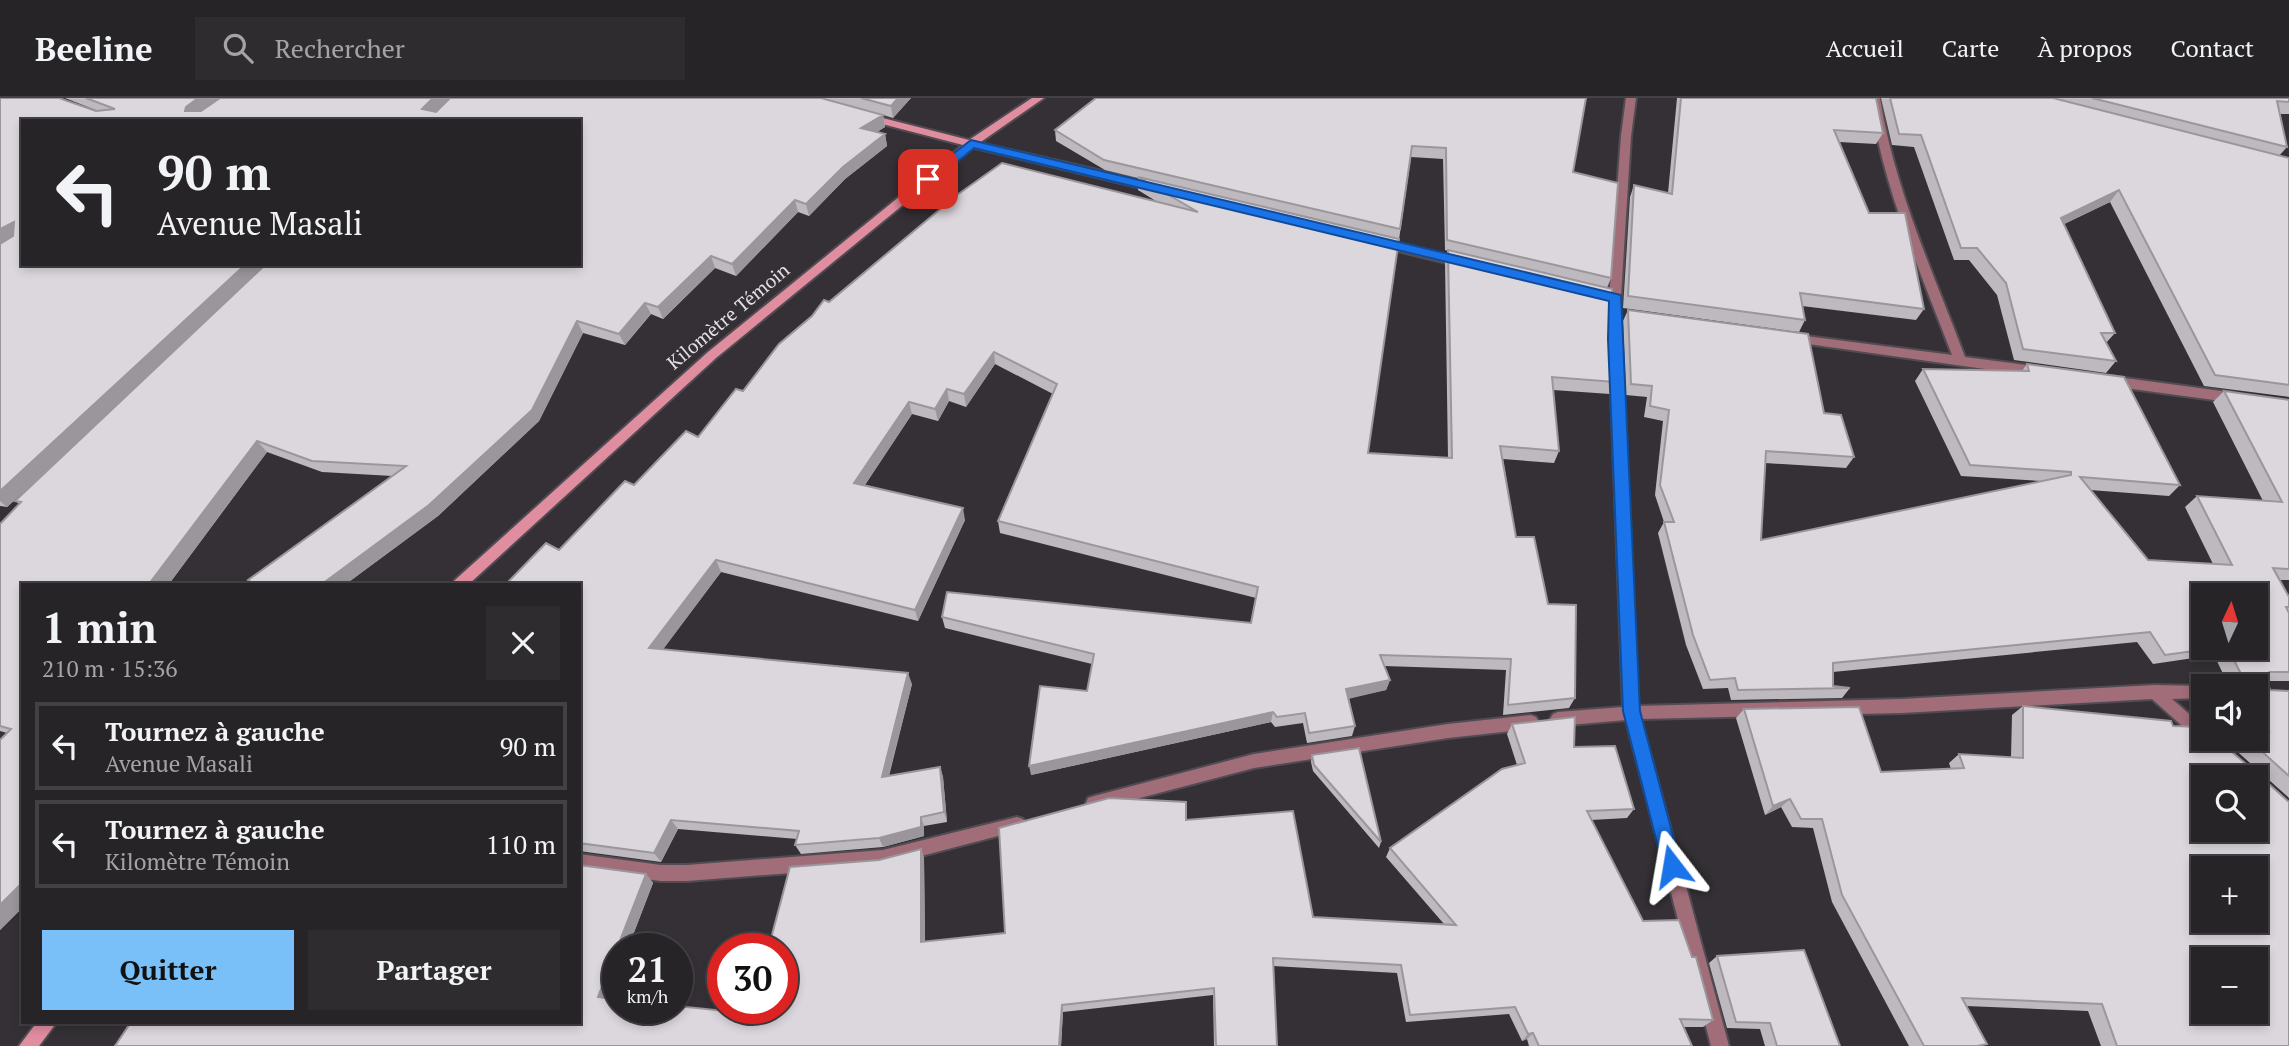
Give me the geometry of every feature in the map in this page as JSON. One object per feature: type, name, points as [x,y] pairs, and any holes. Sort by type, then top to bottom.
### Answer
[{"type":"main road","name":"Kilomètre Témoin","points":[[461,583],[712,355],[971,144],[1039,98]]},
{"type":"main road","points":[[858,114],[971,144]]},
{"type":"main road","points":[[28,1046],[46,1024]]},
{"type":"street","points":[[1632,98],[1610,297],[1621,314],[1631,711],[1720,1046]]},
{"type":"street","points":[[1875,98],[1881,138],[1894,185],[1960,361]]},
{"type":"street","points":[[971,144],[1173,192]]},
{"type":"street","points":[[1369,240],[1471,264]]},
{"type":"street","points":[[1780,336],[2056,374]]},
{"type":"street","points":[[2097,379],[2248,400]]},
{"type":"street","points":[[2154,692],[2191,724]]},
{"type":"street","points":[[1079,807],[1254,761],[1448,731],[1631,711],[1902,706],[2191,692]]},
{"type":"street","points":[[581,862],[661,873],[687,873],[883,858],[1038,818]]},
{"type":"building","points":[[0,98],[59,98],[96,111],[115,109],[86,98],[198,98],[186,107],[185,111],[201,111],[220,98],[433,98],[422,109],[436,112],[450,98],[821,98],[883,115],[861,128],[885,134],[843,167],[806,204],[795,200],[732,264],[711,256],[658,307],[645,303],[619,334],[577,321],[532,410],[429,505],[323,583],[252,583],[248,580],[406,466],[312,461],[257,441],[150,583],[21,583],[21,884],[0,905],[0,740],[11,729],[0,726],[0,524],[21,502],[15,501],[264,266],[581,266],[581,119],[21,119],[21,266],[244,266],[0,491],[0,244],[13,236],[14,222],[0,229]]},
{"type":"building","points":[[861,98],[898,98],[891,106]]},
{"type":"building","points":[[1096,98],[1586,98],[1573,172],[1618,183],[1611,278],[1447,240],[1446,148],[1412,146],[1400,229],[1104,160],[1055,130]]},
{"type":"building","points":[[1681,98],[1876,98],[1883,133],[1834,130],[1869,213],[1905,213],[1924,309],[1800,293],[1805,320],[1628,296],[1634,185],[1672,194]]},
{"type":"building","points":[[1890,98],[2053,98],[2289,158],[2289,385],[2215,375],[2119,190],[2061,218],[2115,333],[2101,333],[2116,361],[2023,349],[2006,283],[1977,248],[1961,248],[1921,135],[1899,134]]},
{"type":"building","points":[[2092,98],[2289,98],[2289,102],[2277,101],[2287,147]]},
{"type":"building","points":[[1002,163],[1198,212],[1138,177],[1399,239],[1368,453],[1452,458],[1448,250],[1612,289],[1615,382],[1552,377],[1559,451],[1500,446],[1516,537],[1534,537],[1548,604],[1576,605],[1575,698],[1508,705],[1511,659],[1380,655],[1390,680],[1346,689],[1355,726],[1309,733],[1305,713],[1277,717],[1273,712],[1029,766],[1040,686],[1087,691],[1094,654],[942,617],[947,592],[1251,623],[1258,587],[998,521],[1057,384],[994,352],[964,394],[947,389],[935,409],[909,402],[854,483],[963,508],[915,610],[716,560],[649,648],[908,673],[882,777],[940,767],[944,812],[921,817],[921,827],[879,838],[795,845],[799,831],[671,820],[654,853],[581,843],[581,583],[507,583],[546,543],[559,550],[625,481],[634,485],[686,431],[698,437],[736,389],[743,391],[779,344],[812,316],[824,300],[829,302],[957,195]]},
{"type":"building","points":[[1628,310],[1808,334],[1824,413],[1841,415],[1854,457],[1766,451],[1761,540],[2071,475],[2071,472],[1970,465],[1923,369],[2029,371],[2027,364],[2124,377],[2180,485],[2080,477],[2148,560],[2232,565],[2197,496],[2282,502],[2224,391],[2289,400],[2289,569],[2273,568],[2289,597],[2289,607],[2286,607],[2289,613],[2289,672],[2241,674],[2234,660],[2268,660],[2268,583],[2191,583],[2191,651],[2165,655],[2150,632],[1833,663],[1833,686],[1850,688],[1738,690],[1735,678],[1710,680],[1693,635],[1664,522],[1674,522],[1660,485],[1669,410],[1650,406],[1652,386],[1631,384]]},
{"type":"building","points":[[2268,683],[2270,690],[2289,691],[2289,776],[2261,751],[2268,751]]},
{"type":"building","points":[[2023,706],[2171,721],[2173,726],[2191,727],[2191,751],[2231,751],[2247,765],[2191,765],[2191,842],[2268,842],[2268,771],[2269,784],[2289,802],[2289,1046],[2117,1046],[2102,1004],[1962,998],[1987,1044],[1924,1046],[1842,895],[1822,819],[1801,819],[1790,799],[1773,806],[1744,709],[1859,707],[1881,772],[1964,768],[1959,754],[2023,758]]},
{"type":"building","points":[[1575,717],[1574,747],[1615,746],[1634,809],[1587,811],[1643,921],[1679,920],[1692,957],[1696,957],[1713,1020],[1680,1019],[1692,1046],[1539,1046],[1533,1033],[1528,1034],[1515,1007],[1410,1015],[1401,965],[1273,958],[1277,1046],[1216,1046],[1214,988],[1062,1005],[1059,1046],[115,1046],[130,1024],[581,1024],[581,865],[646,874],[623,933],[602,933],[602,987],[598,997],[602,998],[602,1024],[693,1024],[693,1008],[707,1009],[707,1024],[798,1024],[798,933],[772,933],[790,867],[879,860],[921,849],[921,942],[1005,933],[999,828],[1109,798],[1186,802],[1186,820],[1293,811],[1313,917],[1456,925],[1390,848],[1502,769],[1525,763],[1512,724]]},
{"type":"building","points":[[1359,748],[1381,842],[1314,765],[1312,755]]},
{"type":"building","points":[[1804,950],[1840,1046],[1777,1046],[1770,1023],[1736,1022],[1717,956]]},
{"type":"route","points":[[928,179],[971,144],[1616,298],[1614,313],[1631,711],[1672,866]]}]
